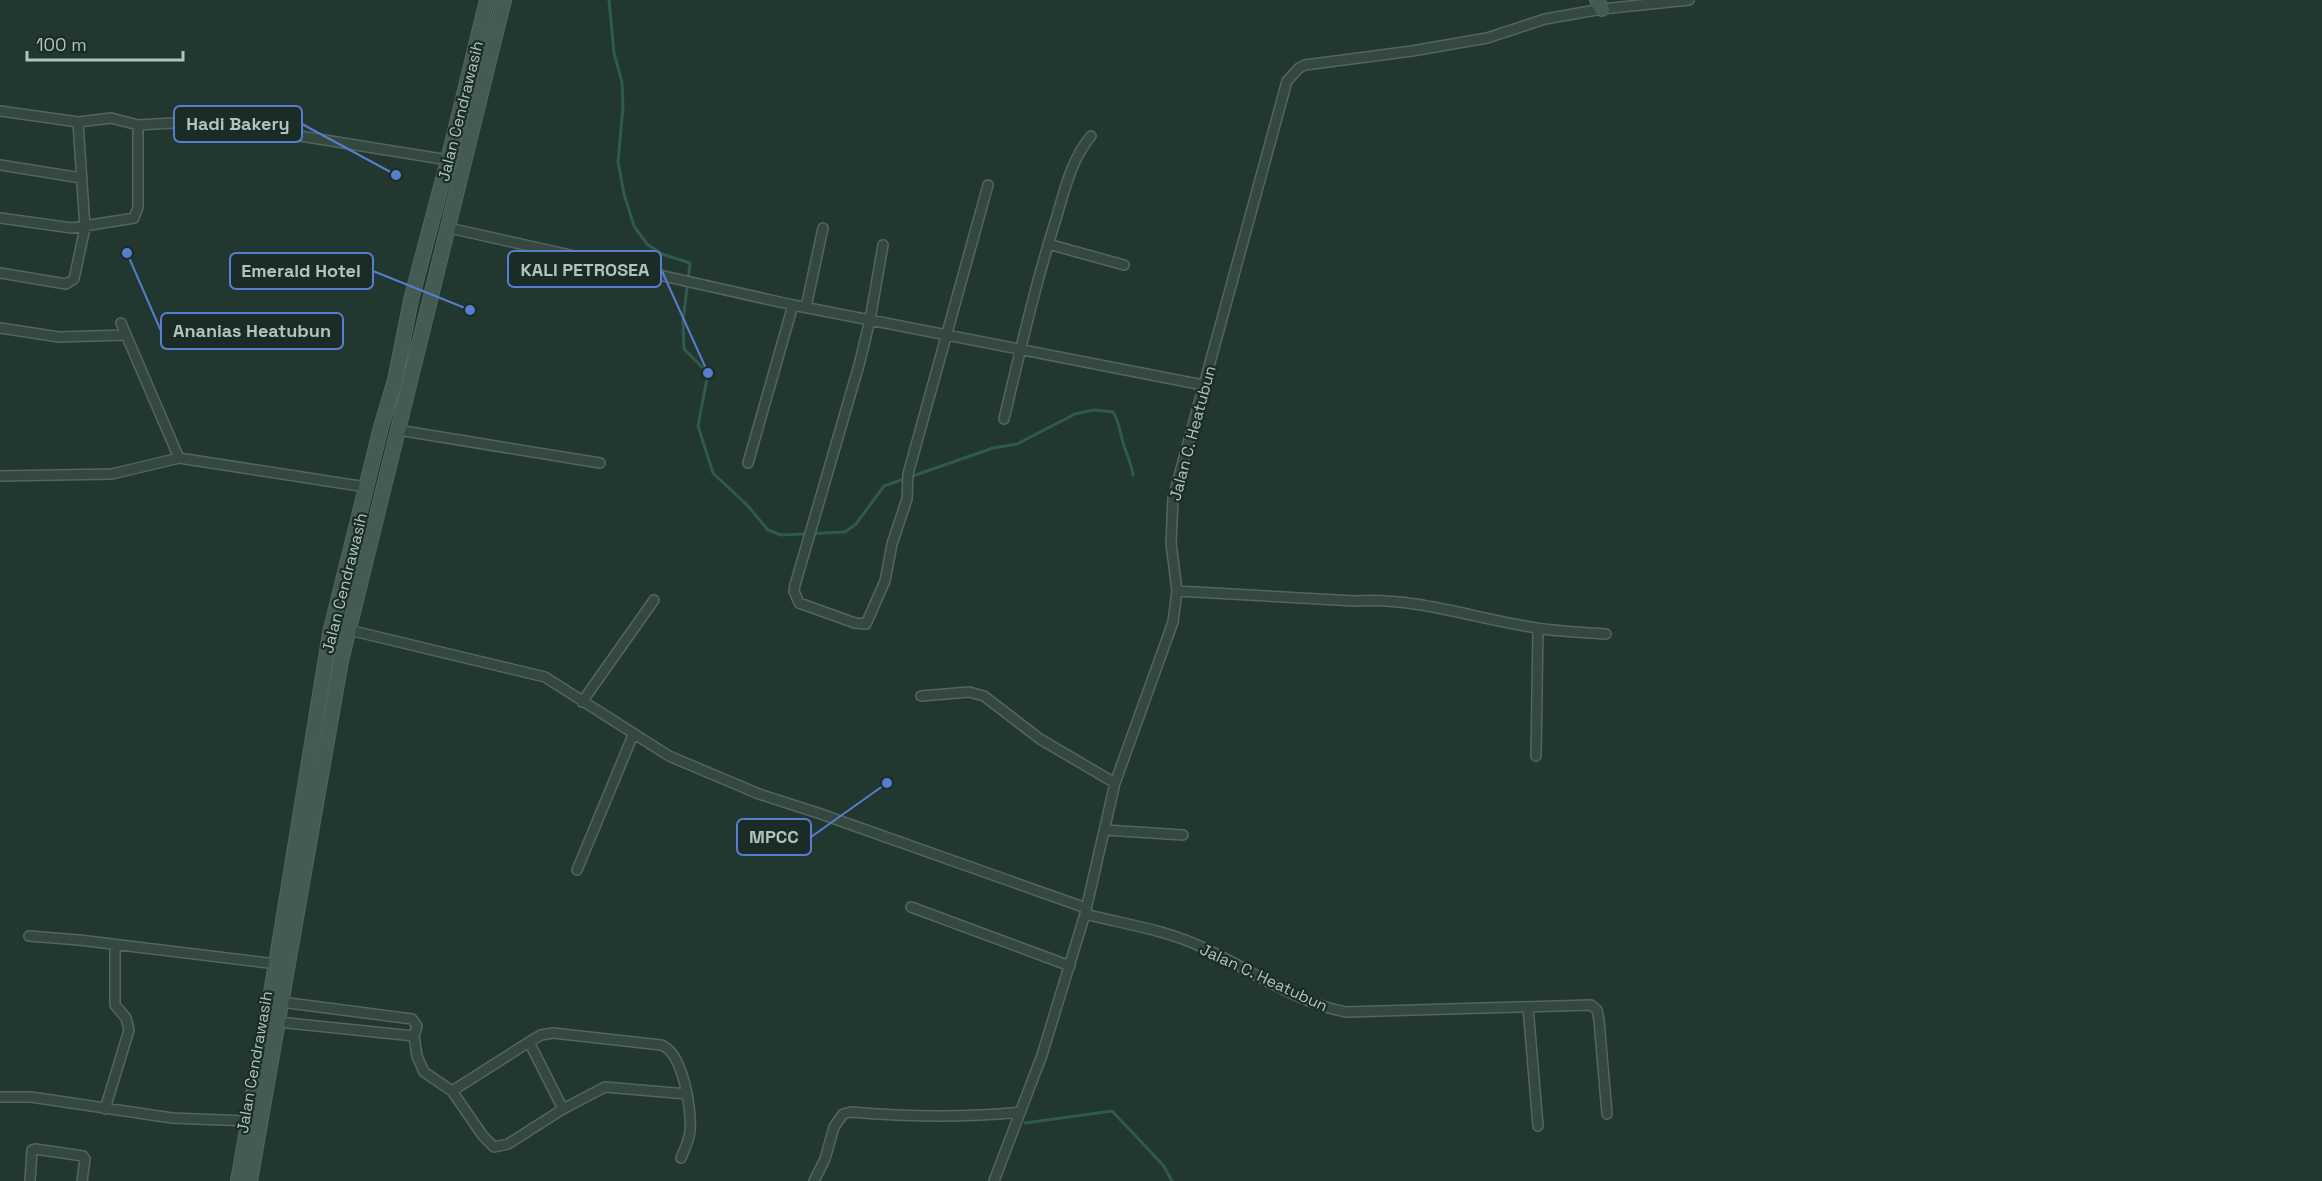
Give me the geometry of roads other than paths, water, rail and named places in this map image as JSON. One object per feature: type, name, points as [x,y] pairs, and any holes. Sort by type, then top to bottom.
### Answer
[{"type":"main road","name":"Jalan Cendrawasih","points":[[238,1181],[330,633],[381,427],[395,380],[411,300],[487,0]]},
{"type":"main road","name":"Jalan Cendrawasih","points":[[250,1181],[340,670],[504,0]]},
{"type":"street","name":"Jalan C. Heatubun","points":[[994,1181],[1042,1055],[1086,911],[1115,783],[1173,622],[1177,591],[1171,533],[1173,498],[1287,81],[1305,65],[1412,51],[1487,38],[1545,19],[1599,5],[1689,0]]},
{"type":"street","points":[[0,111],[78,122],[111,118],[138,125],[208,121],[448,160]]},
{"type":"street","points":[[0,273],[70,283],[76,273],[85,228],[78,122]]},
{"type":"street","points":[[0,218],[85,228],[134,218],[137,215],[138,125]]},
{"type":"street","points":[[1004,419],[1048,244],[1074,159],[1091,136]]},
{"type":"street","points":[[0,165],[81,178]]},
{"type":"street","points":[[883,245],[870,320],[859,365],[807,538],[794,591],[799,603],[866,624],[884,588],[892,544],[907,499],[908,474],[988,185]]},
{"type":"street","points":[[449,228],[793,305],[1203,385]]},
{"type":"street","points":[[806,307],[823,228]]},
{"type":"street","points":[[1048,244],[1124,265]]},
{"type":"street","points":[[748,462],[793,305]]},
{"type":"street","points":[[122,323],[125,335],[179,458]]},
{"type":"street","points":[[0,328],[58,337],[125,335]]},
{"type":"street","points":[[399,430],[600,463]]},
{"type":"street","points":[[0,476],[111,474],[179,458],[366,487]]},
{"type":"street","points":[[1177,591],[1289,598],[1403,601],[1538,628],[1606,634]]},
{"type":"street","points":[[582,702],[654,600]]},
{"type":"street","points":[[1536,756],[1538,628]]},
{"type":"street","points":[[349,630],[545,677],[669,756],[759,794],[818,813],[1086,911]]},
{"type":"street","points":[[921,696],[969,692],[984,696],[1040,739],[1115,783]]},
{"type":"street","points":[[577,870],[633,735]]},
{"type":"street","points":[[1105,830],[1183,835]]},
{"type":"street","points":[[911,908],[1070,966]]},
{"type":"street","name":"Jalan C. Heatubun","points":[[1086,911],[1203,947],[1292,993],[1338,1011],[1355,1013],[1591,1005],[1596,1010],[1599,1020],[1606,1114]]},
{"type":"street","points":[[28,936],[276,963]]},
{"type":"street","points":[[105,1109],[129,1030],[126,1018],[115,1005],[115,944]]},
{"type":"street","points":[[281,1002],[412,1019],[417,1026],[414,1036],[417,1056],[424,1072],[452,1091],[483,1136],[496,1148],[508,1144],[564,1109],[606,1087],[687,1094]]},
{"type":"street","points":[[1527,1007],[1538,1126]]},
{"type":"street","points":[[278,1022],[414,1036]]},
{"type":"street","points":[[452,1091],[541,1035],[553,1033],[666,1047],[675,1059],[687,1094],[690,1130],[681,1158]]},
{"type":"street","points":[[528,1042],[564,1109]]},
{"type":"street","points":[[0,1097],[31,1097],[172,1118],[248,1120]]},
{"type":"street","points":[[814,1181],[825,1159],[834,1127],[843,1114],[851,1112],[902,1117],[966,1117],[1020,1112]]},
{"type":"street","points":[[30,1181],[32,1150],[35,1149],[83,1156],[85,1159],[82,1181]]},
{"type":"waterway","points":[[609,0],[614,53],[622,82],[623,107],[618,162],[624,194],[634,226],[647,244],[662,254],[690,263],[683,321],[684,349],[708,373],[698,426],[713,473],[747,505],[768,530],[781,535],[845,532],[856,524],[884,486],[993,448],[1017,444],[1075,414],[1094,410],[1113,412],[1119,424],[1133,475]]},
{"type":"waterway","points":[[1025,1123],[1112,1111],[1163,1165],[1172,1181]]},
{"type":"place","name":"Hadi Bakery","points":[[396,175]]},
{"type":"place","name":"Ananias Heatubun","points":[[127,253]]},
{"type":"place","name":"Emerald Hotel","points":[[470,310]]},
{"type":"place","name":"KALI PETROSEA","points":[[708,373]]},
{"type":"place","name":"MPCC","points":[[887,783]]}]
